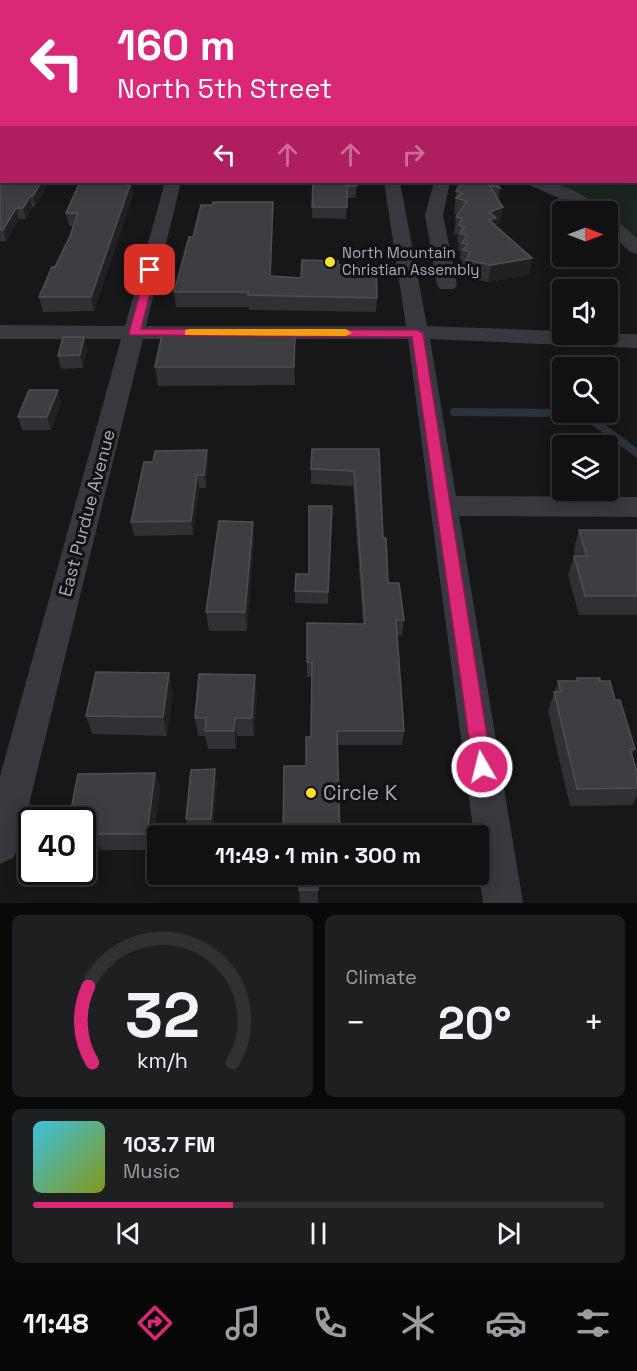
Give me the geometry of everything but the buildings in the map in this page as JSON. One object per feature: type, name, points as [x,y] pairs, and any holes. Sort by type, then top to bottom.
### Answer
[{"type":"street","name":"East Purdue Avenue","points":[[0,844],[173,183]]},
{"type":"street","points":[[392,183],[503,903]]},
{"type":"street","points":[[442,183],[434,215],[447,285]]},
{"type":"street","points":[[539,183],[578,201]]},
{"type":"street","points":[[618,232],[637,248]]},
{"type":"street","points":[[0,332],[417,333],[637,341]]},
{"type":"street","points":[[443,506],[637,507]]},
{"type":"shaded area","points":[[555,183],[637,183],[637,240],[618,226],[618,201],[582,201]]},
{"type":"waterway","points":[[454,412],[552,413],[589,418],[637,453]]},
{"type":"slow traffic","points":[[189,332],[346,333]]},
{"type":"place","name":"North Mountain Christian Assembly","points":[[330,262]]},
{"type":"place","name":"Circle K","points":[[311,793]]},
{"type":"route","points":[[150,270],[135,332],[417,333],[482,767]]}]
